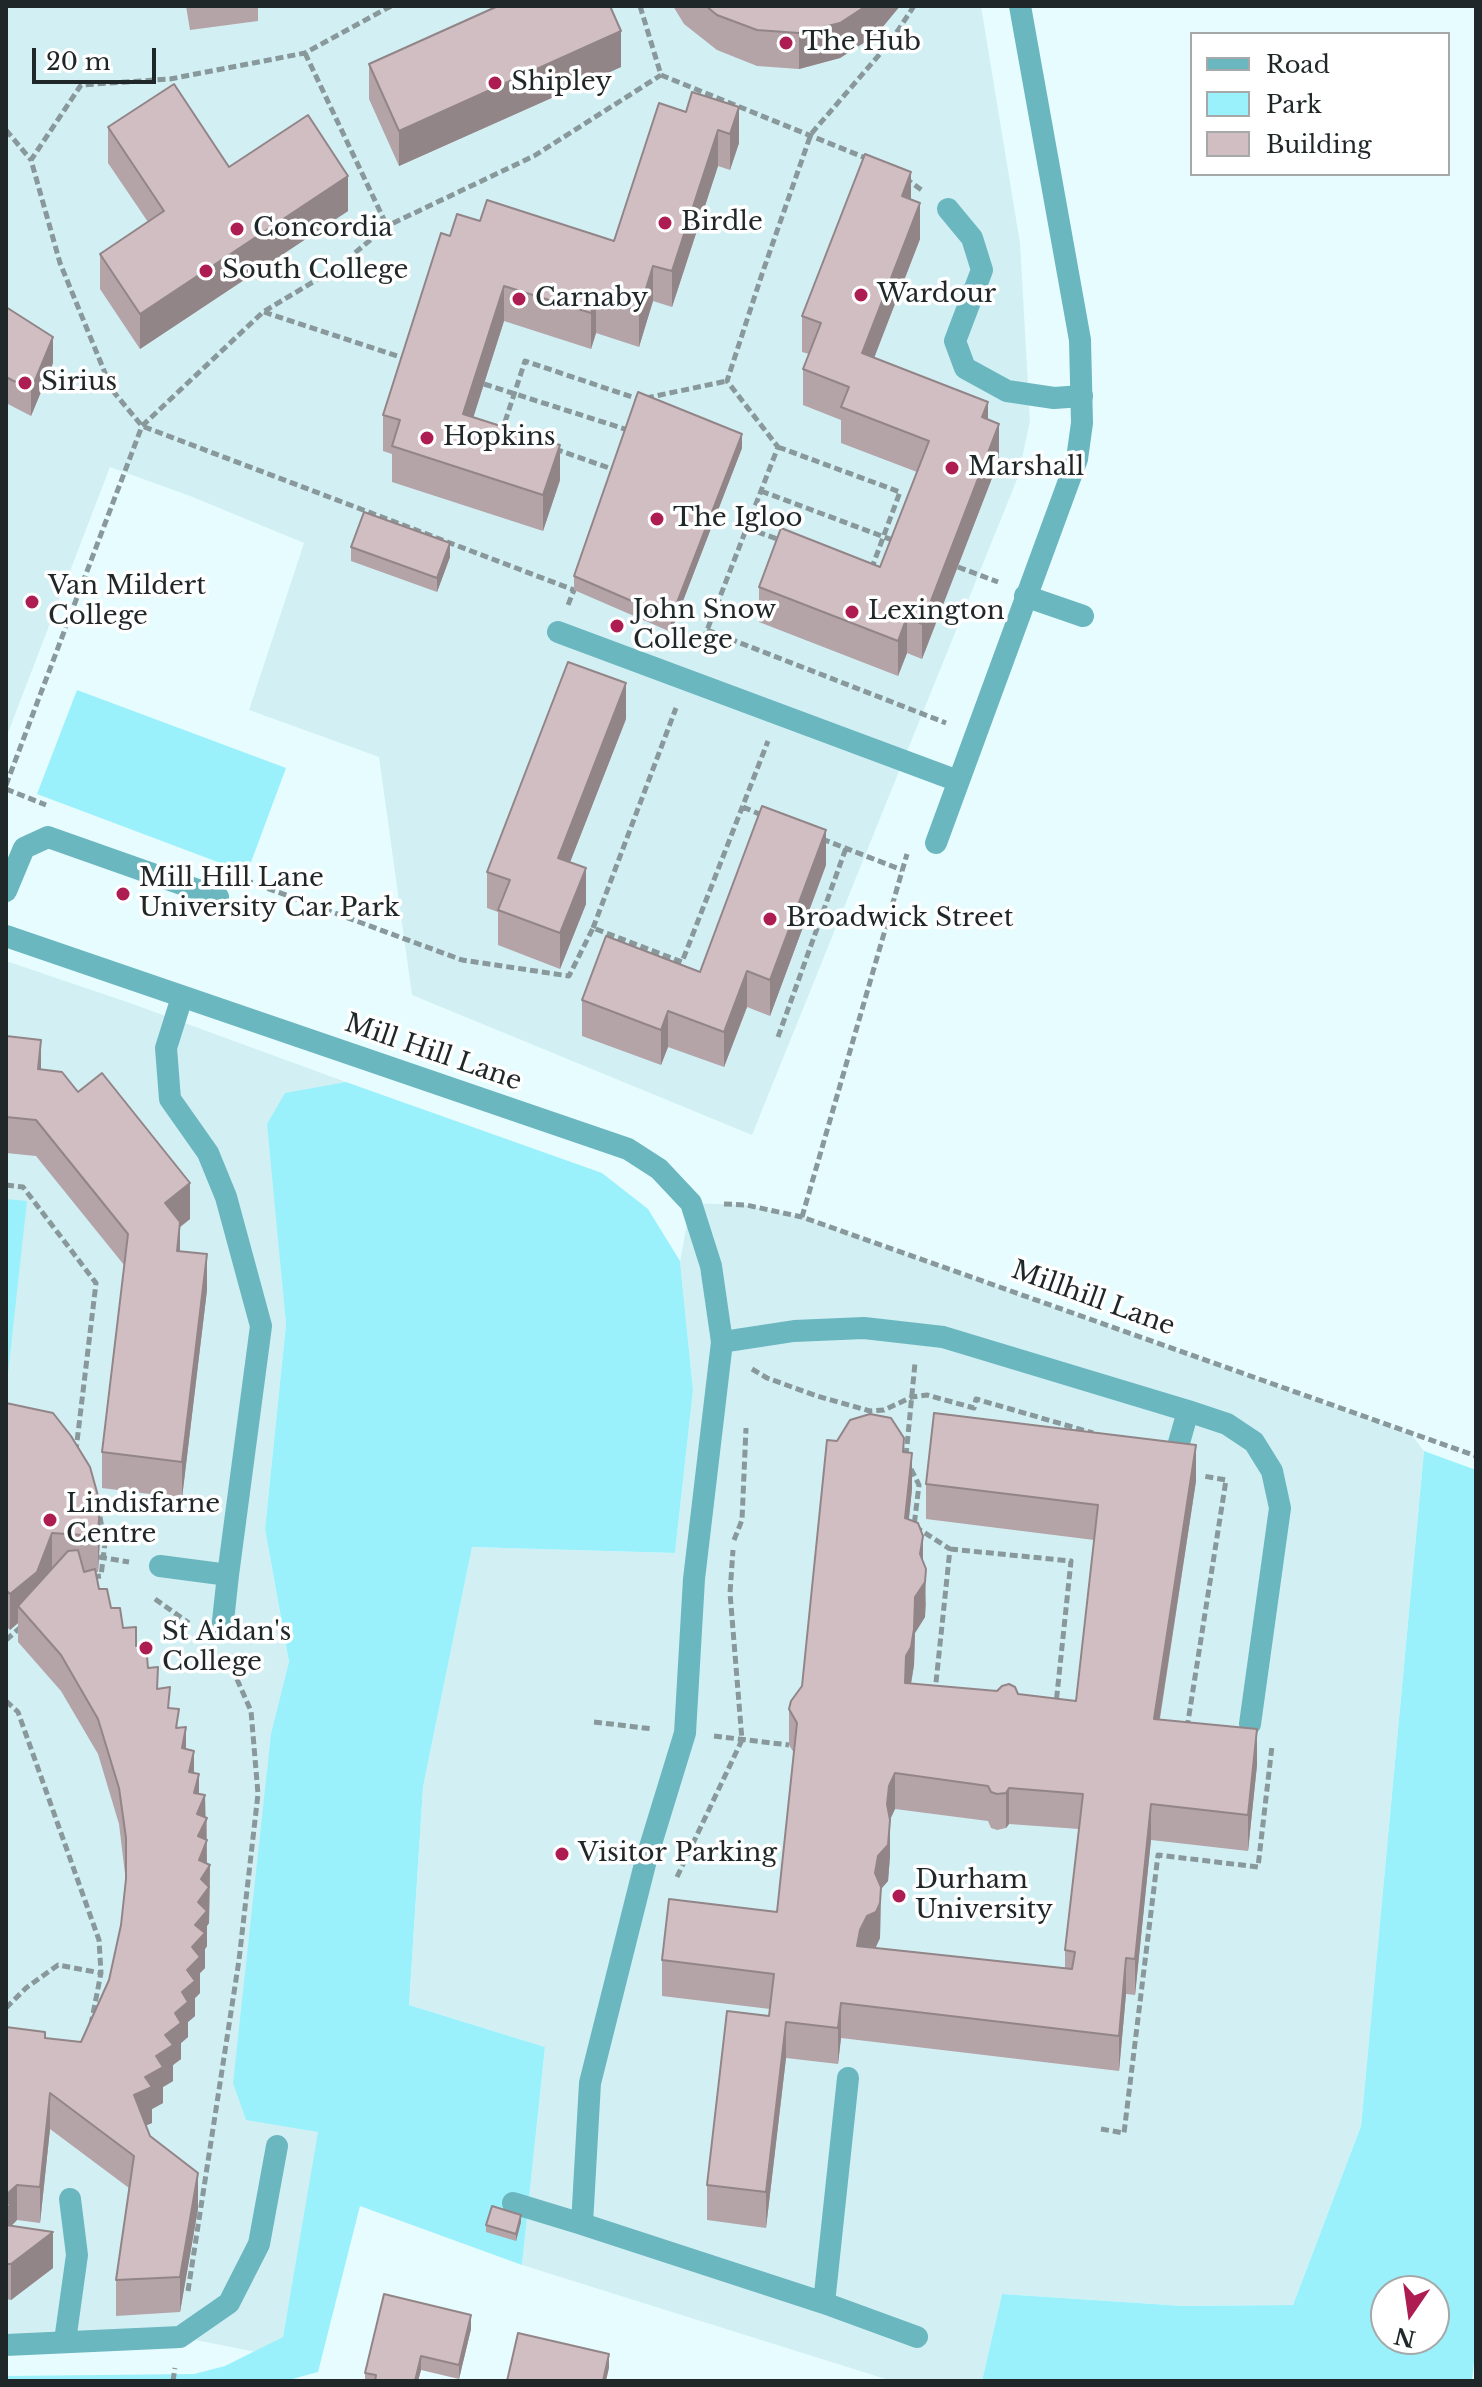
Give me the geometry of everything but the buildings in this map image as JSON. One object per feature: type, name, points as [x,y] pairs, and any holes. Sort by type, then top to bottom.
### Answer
[{"type":"street","points":[[936,843],[1077,459],[1082,423],[1080,340],[1020,6]]},
{"type":"street","points":[[948,209],[972,238],[982,270],[955,341],[965,368],[1007,391],[1054,398],[1082,396]]},
{"type":"street","points":[[1025,596],[1083,616]]},
{"type":"street","points":[[558,632],[958,781]]},
{"type":"street","points":[[6,891],[24,848],[48,837],[218,897]]},
{"type":"street","name":"Mill Hill Lane","points":[[6,936],[628,1149],[659,1169],[691,1203],[711,1266],[722,1342],[694,1579],[685,1733],[646,1860],[590,2083],[582,2224]]},
{"type":"street","points":[[182,997],[166,1048],[170,1099],[208,1153],[226,1197],[261,1326],[222,1630]]},
{"type":"street","points":[[722,1342],[794,1331],[864,1328],[943,1337],[1227,1424],[1254,1442],[1272,1471],[1280,1508],[1250,1724]]},
{"type":"street","points":[[1171,1471],[1188,1411]]},
{"type":"street","points":[[160,1566],[228,1575]]},
{"type":"street","points":[[824,2303],[848,2078]]},
{"type":"street","points":[[6,2345],[180,2337],[229,2303],[259,2244],[277,2146]]},
{"type":"street","points":[[65,2341],[77,2255],[70,2199]]},
{"type":"street","points":[[513,2203],[824,2303],[917,2337]]},
{"type":"path","points":[[31,160],[81,85],[170,79],[305,53],[391,6]]},
{"type":"path","points":[[640,6],[661,75]]},
{"type":"path","points":[[727,381],[811,134],[891,41],[914,6]]},
{"type":"path","points":[[305,53],[387,226]]},
{"type":"path","points":[[661,75],[882,165]]},
{"type":"path","points":[[6,785],[132,445],[142,426],[263,312],[338,267],[387,226],[534,156],[661,75]]},
{"type":"path","points":[[6,130],[31,160],[60,263],[112,390],[142,426],[574,590],[558,632]]},
{"type":"path","points":[[896,171],[948,209]]},
{"type":"path","points":[[263,312],[412,361]]},
{"type":"path","points":[[516,436],[502,431],[525,361],[638,399],[727,381]]},
{"type":"path","points":[[727,381],[778,447],[900,492],[870,572],[856,567]]},
{"type":"path","points":[[484,384],[628,430],[624,443]]},
{"type":"path","points":[[544,446],[615,470],[619,457]]},
{"type":"path","points":[[218,897],[242,879],[462,960],[569,976],[593,928],[778,447]]},
{"type":"path","points":[[761,491],[903,544]]},
{"type":"path","points":[[746,528],[788,542]]},
{"type":"path","points":[[958,567],[998,582]]},
{"type":"path","points":[[993,596],[1003,568]]},
{"type":"path","points":[[707,630],[946,723]]},
{"type":"path","points":[[931,772],[951,709]]},
{"type":"path","points":[[593,928],[682,962],[778,714]]},
{"type":"path","points":[[743,807],[772,819]]},
{"type":"path","points":[[817,836],[902,870]]},
{"type":"path","points":[[802,1217],[910,842]]},
{"type":"path","points":[[778,1037],[846,848]]},
{"type":"path","points":[[6,1185],[23,1187],[96,1283],[75,1455],[63,1445]]},
{"type":"path","name":"Millhill Lane","points":[[691,1203],[746,1205],[802,1217],[1476,1456]]},
{"type":"path","points":[[906,1459],[918,1334]]},
{"type":"path","points":[[722,1342],[749,1368],[767,1378],[870,1411],[884,1410],[912,1397],[927,1395],[974,1408],[976,1399],[1098,1435]]},
{"type":"path","points":[[870,1411],[879,1423]]},
{"type":"path","points":[[897,1447],[919,1485],[914,1526],[950,1549],[1071,1561],[1056,1708]]},
{"type":"path","points":[[1171,1471],[1226,1480],[1185,1735]]},
{"type":"path","points":[[89,1577],[101,1576],[105,1543],[101,1515],[95,1501]]},
{"type":"path","points":[[935,1695],[950,1549]]},
{"type":"path","points":[[101,1558],[121,1560],[128,1572]]},
{"type":"path","points":[[146,1593],[196,1628]]},
{"type":"path","points":[[6,1640],[29,1620]]},
{"type":"path","points":[[173,2381],[237,1975],[258,1794],[251,1711],[226,1656]]},
{"type":"path","points":[[6,1701],[18,1712],[99,1940],[101,1973],[89,2032]]},
{"type":"path","points":[[594,1722],[685,1733]]},
{"type":"path","points":[[1101,2129],[1124,2133],[1158,1855],[1258,1867],[1273,1746],[1247,1743],[1250,1724]]},
{"type":"path","points":[[722,1737],[789,1745]]},
{"type":"path","points":[[6,2008],[26,1988],[58,1965],[101,1973]]},
{"type":"shaded area","name":"John Snow College","points":[[6,6],[981,6],[1020,243],[1030,421],[1018,477],[752,1135],[412,995],[379,757],[249,710],[304,543],[110,467],[6,738]]},
{"type":"shaded area","name":"St Aidan's College","points":[[6,961],[346,1082],[273,1177],[286,1324],[265,1529],[321,1841],[319,2132],[283,2337],[256,2352],[180,2337],[6,2345]]},
{"type":"shaded area","name":"Durham University","points":[[691,1203],[746,1205],[802,1217],[1411,1434],[1424,1451],[1361,2126],[1293,2305],[1183,2306],[1002,2294],[982,2381],[892,2381],[522,2265],[545,2047],[409,2005],[423,1787],[472,1547],[675,1553],[693,1390],[680,1261]]},
{"type":"green space","points":[[77,690],[286,768],[247,873],[37,794]]},
{"type":"green space","points":[[346,1082],[602,1173],[648,1209],[680,1261],[693,1390],[675,1553],[472,1547],[423,1787],[409,2005],[545,2047],[522,2265],[360,2206],[318,2372],[285,2381],[6,2381],[6,2376],[194,2374],[225,2366],[283,2337],[318,2132],[246,2120],[233,2083],[271,1734],[289,1662],[265,1529],[286,1324],[267,1124],[285,1093]]},
{"type":"green space","points":[[6,1199],[27,1201],[6,1392]]},
{"type":"green space","points":[[1424,1451],[1476,1470],[1476,2343],[1472,2381],[982,2381],[1002,2294],[1183,2306],[1293,2305],[1361,2126]]},
{"type":"place","name":"The Hub","points":[[786,43]]},
{"type":"place","name":"Shipley","points":[[495,83]]},
{"type":"place","name":"Birdle","points":[[665,223]]},
{"type":"place","name":"Concordia","points":[[237,229]]},
{"type":"place","name":"South College","points":[[206,271]]},
{"type":"place","name":"Wardour","points":[[861,295]]},
{"type":"place","name":"Carnaby","points":[[519,299]]},
{"type":"place","name":"Sirius","points":[[25,383]]},
{"type":"place","name":"Hopkins","points":[[427,438]]},
{"type":"place","name":"Marshall","points":[[952,468]]},
{"type":"place","name":"The Igloo","points":[[657,519]]},
{"type":"place","name":"Van Mildert College","points":[[32,602]]},
{"type":"place","name":"Lexington","points":[[852,612]]},
{"type":"place","name":"John Snow College","points":[[617,626]]},
{"type":"place","name":"Mill Hill Lane University Car Park","points":[[123,894]]},
{"type":"place","name":"Broadwick Street","points":[[770,919]]},
{"type":"place","name":"Lindisfarne Centre","points":[[50,1520]]},
{"type":"place","name":"St Aidan's College","points":[[146,1648]]},
{"type":"place","name":"Visitor Parking","points":[[562,1854]]},
{"type":"place","name":"Durham University","points":[[899,1896]]}]
